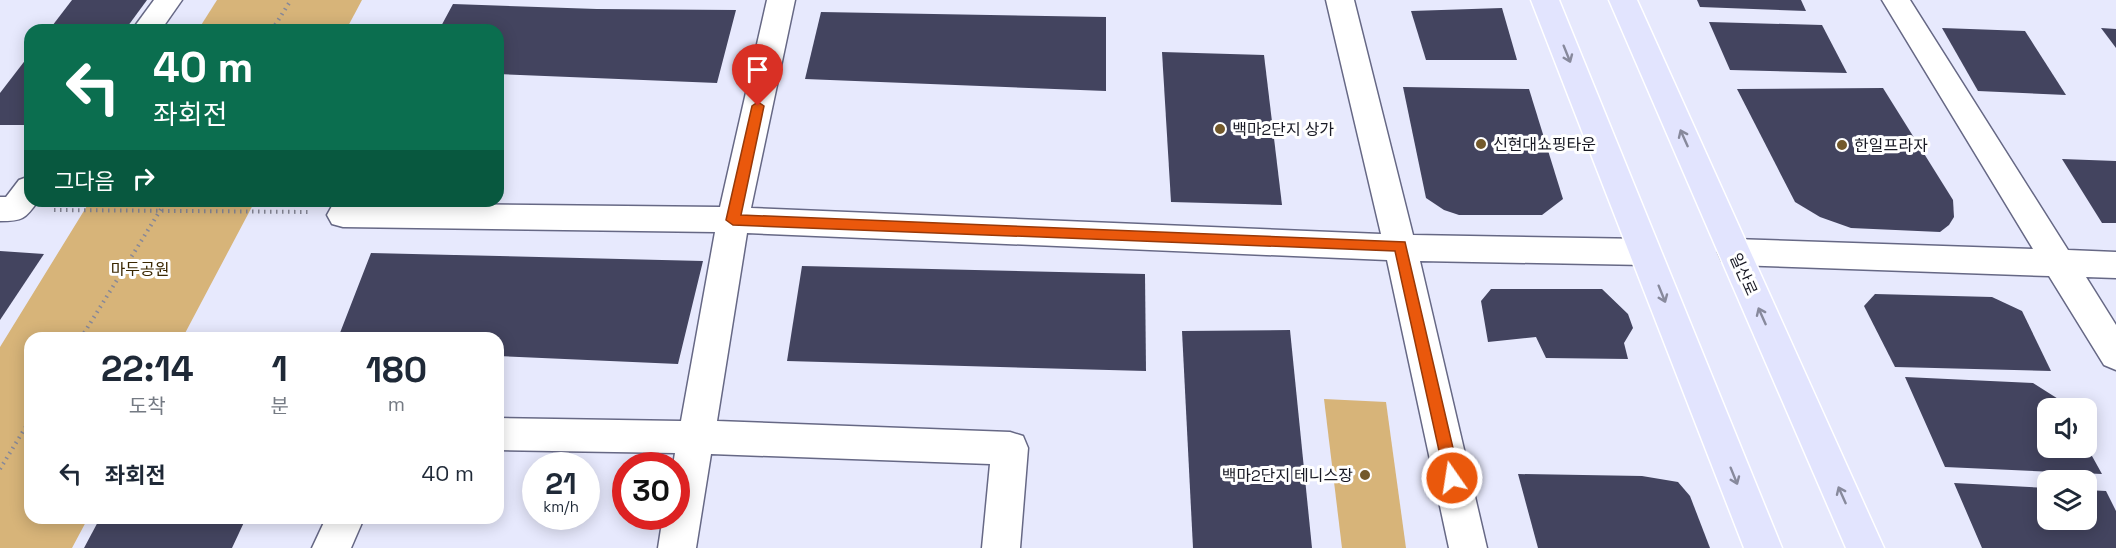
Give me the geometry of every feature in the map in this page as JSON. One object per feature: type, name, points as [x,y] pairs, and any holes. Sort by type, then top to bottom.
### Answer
[{"type":"main road","points":[[1545,0],[1763,548]]},
{"type":"main road","name":"일산로","points":[[1623,0],[1865,548]]},
{"type":"street","points":[[150,24],[168,0]]},
{"type":"street","points":[[677,548],[733,220],[781,0]]},
{"type":"street","points":[[1340,0],[1400,246],[1468,548]]},
{"type":"street","points":[[1896,0],[2116,356]]},
{"type":"street","points":[[343,214],[733,220],[1400,246],[1645,252]]},
{"type":"street","points":[[1734,252],[2116,265]]},
{"type":"street","points":[[504,434],[696,437],[1010,448],[1001,548]]},
{"type":"street","points":[[331,548],[342,524]]},
{"type":"path","points":[[276,24],[291,0]]},
{"type":"path","points":[[96,207],[160,211],[343,214]]},
{"type":"path","points":[[85,332],[162,207]]},
{"type":"path","points":[[0,469],[24,430]]},
{"type":"green space","points":[[217,0],[362,0],[349,24],[202,24]]},
{"type":"green space","name":"마두공원","points":[[86,207],[252,207],[186,332],[24,332],[24,524],[85,524],[72,548],[0,548],[0,347]]},
{"type":"green space","name":"백마2단지 테니스장","points":[[1324,399],[1386,402],[1406,548],[1342,548]]},
{"type":"building","points":[[72,0],[147,0],[129,24],[54,24]]},
{"type":"building","points":[[1697,0],[1801,0],[1806,11],[1700,7]]},
{"type":"building","points":[[453,4],[597,9],[736,10],[717,83],[504,74],[504,24],[442,24]]},
{"type":"building","points":[[1502,8],[1517,60],[1426,60],[1411,11]]},
{"type":"building","points":[[821,12],[1106,17],[1106,91],[805,79]]},
{"type":"building","points":[[1709,22],[1822,25],[1847,73],[1730,70]]},
{"type":"building","points":[[1942,28],[2025,31],[2066,95],[1978,91]]},
{"type":"building","points":[[2101,28],[2116,29],[2116,48]]},
{"type":"building","name":"백마2단지 상가","points":[[1162,52],[1264,55],[1282,205],[1171,202]]},
{"type":"building","points":[[24,62],[24,125],[0,125],[0,93]]},
{"type":"building","name":"신현대쇼핑타운","points":[[1403,87],[1529,89],[1563,199],[1542,215],[1459,215],[1444,210],[1426,198]]},
{"type":"building","name":"한일프라자","points":[[1883,88],[1953,200],[1954,217],[1949,225],[1940,232],[1851,228],[1820,217],[1795,202],[1737,89]]},
{"type":"building","points":[[2062,159],[2116,161],[2116,223],[2102,223]]},
{"type":"building","points":[[0,251],[44,254],[0,320]]},
{"type":"building","points":[[371,253],[703,261],[678,364],[504,356],[504,332],[340,332]]},
{"type":"building","points":[[802,266],[1145,274],[1146,371],[787,361]]},
{"type":"building","points":[[1491,289],[1602,289],[1628,314],[1633,328],[1624,343],[1628,359],[1546,358],[1536,337],[1488,342],[1481,301]]},
{"type":"building","points":[[1875,294],[1992,297],[2022,311],[2051,371],[1895,367],[1864,306]]},
{"type":"building","points":[[1290,330],[1312,548],[1193,548],[1182,331]]},
{"type":"building","points":[[1905,377],[2033,383],[2057,398],[2037,398],[2037,458],[2093,458],[2102,474],[2097,474],[2097,470],[2037,471],[1945,467]]},
{"type":"building","points":[[1518,474],[1642,476],[1678,482],[1690,496],[1710,548],[1538,548]]},
{"type":"building","points":[[1954,483],[2037,487],[2037,530],[2097,530],[2097,491],[2106,491],[2116,511],[2116,548],[1982,548]]},
{"type":"building","points":[[97,524],[243,524],[232,548],[84,548]]},
{"type":"place","name":"백마2단지 상가","points":[[1220,129]]},
{"type":"place","name":"신현대쇼핑타운","points":[[1481,144]]},
{"type":"place","name":"한일프라자","points":[[1842,145]]},
{"type":"place","name":"백마2단지 테니스장","points":[[1365,475]]},
{"type":"route","points":[[758,106],[733,220],[1372,247],[1400,246],[1452,478]]}]
